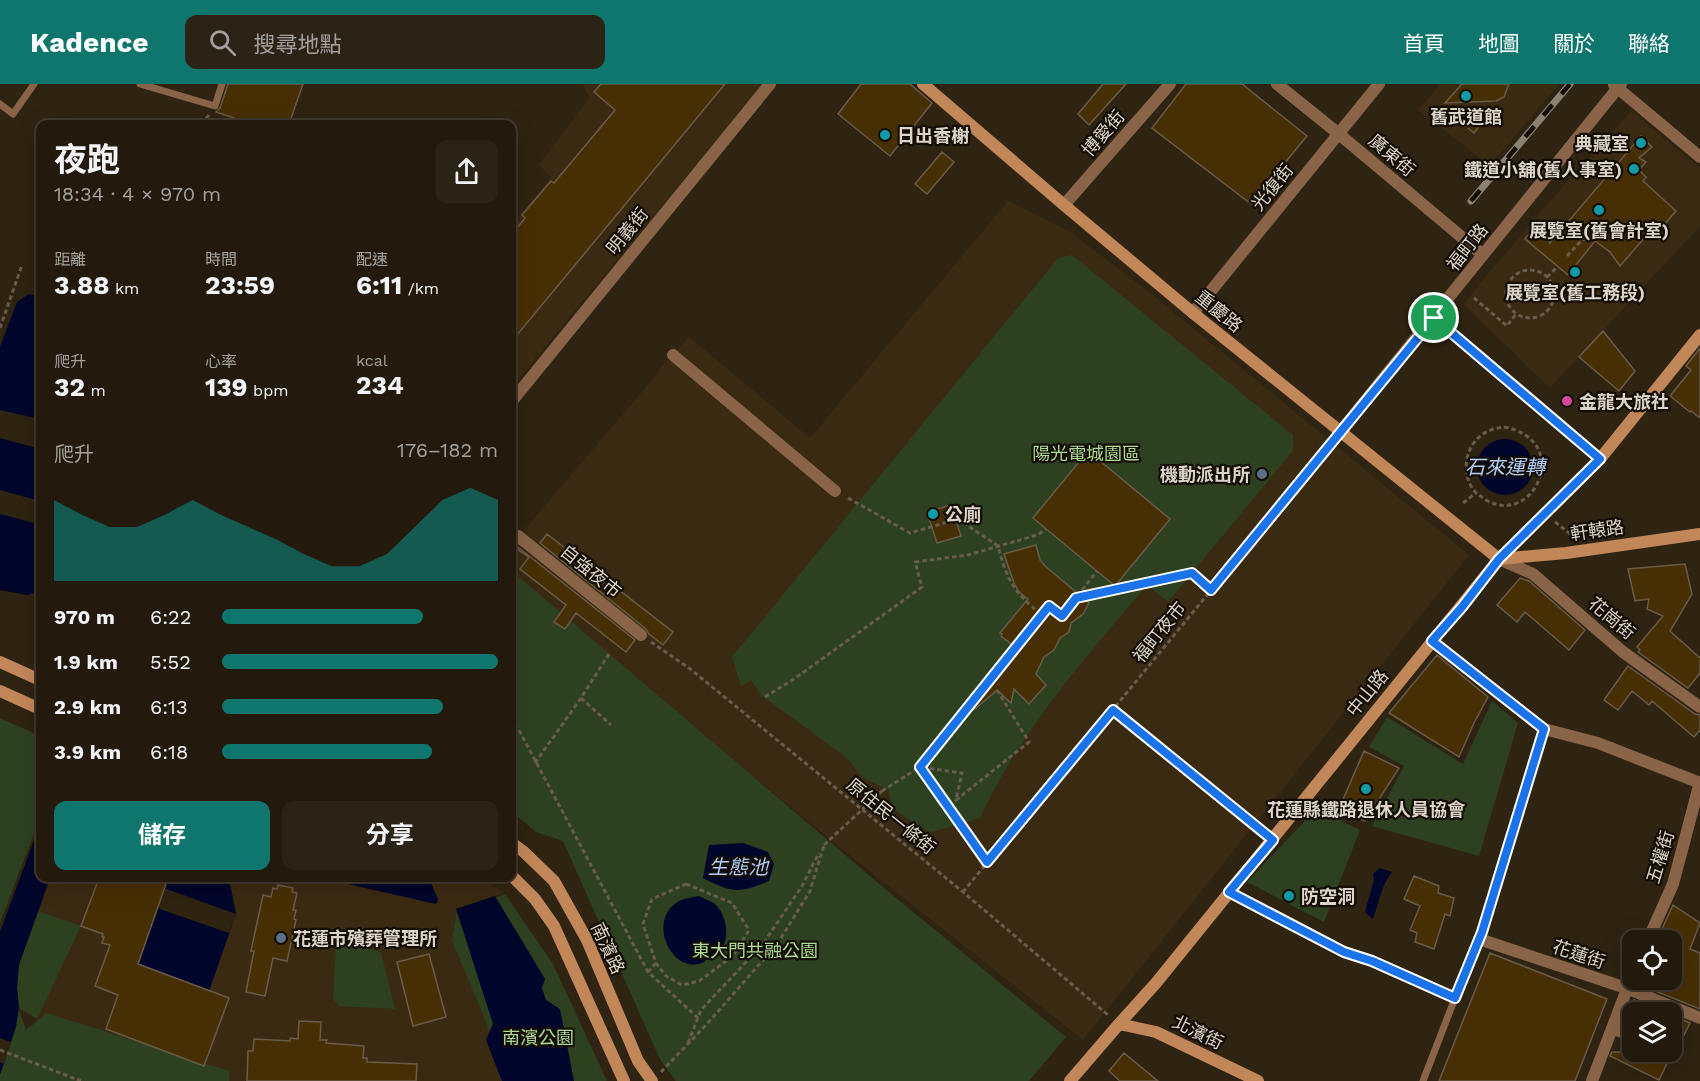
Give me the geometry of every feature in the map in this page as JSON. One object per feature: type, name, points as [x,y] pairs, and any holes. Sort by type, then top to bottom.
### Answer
[{"type":"street","name":"明義街","points":[[516,396],[770,84]]},
{"type":"street","name":"重慶路","points":[[923,84],[1193,313],[1499,559]]},
{"type":"street","name":"博愛街","points":[[1064,205],[1170,84]]},
{"type":"street","name":"廣東街","points":[[1277,84],[1483,255]]},
{"type":"street","name":"光復街","points":[[1193,313],[1379,84]]},
{"type":"street","points":[[1617,85],[1700,157]]},
{"type":"street","name":"福町路","points":[[1341,432],[1434,318],[1617,85]]},
{"type":"street","points":[[1434,318],[1600,459]]},
{"type":"street","name":"中山路","points":[[1070,1081],[1156,983],[1499,559],[1600,459],[1700,335]]},
{"type":"street","points":[[673,356],[835,491]]},
{"type":"street","name":"軒轅路","points":[[1499,559],[1566,553],[1700,534]]},
{"type":"street","name":"自強夜市","points":[[519,536],[641,635]]},
{"type":"street","name":"花崗街","points":[[1499,559],[1533,574],[1623,652],[1700,707]]},
{"type":"street","points":[[1432,641],[1544,729],[1598,743],[1700,782]]},
{"type":"street","points":[[0,662],[36,678]]},
{"type":"street","points":[[0,691],[36,707]]},
{"type":"street","name":"五權街","points":[[1652,930],[1673,884],[1700,782]]},
{"type":"street","name":"南濱路","points":[[516,846],[554,881],[587,940],[638,1061],[657,1077]]},
{"type":"street","points":[[516,880],[535,899],[554,926],[624,1081]]},
{"type":"street","points":[[1229,892],[1344,952],[1372,961],[1455,998]]},
{"type":"street","name":"花蓮街","points":[[1479,939],[1622,987]]},
{"type":"street","points":[[1592,1081],[1613,1029],[1625,990]]},
{"type":"street","name":"花蓮街","points":[[1631,990],[1700,1018]]},
{"type":"street","name":"北濱街","points":[[1119,1024],[1156,1032],[1258,1081]]},
{"type":"street","points":[[1613,1029],[1622,1032]]},
{"type":"lane","points":[[0,104],[13,114],[34,84]]},
{"type":"lane","points":[[140,84],[215,106],[222,84]]},
{"type":"lane","points":[[1423,1081],[1479,939],[1544,729]]},
{"type":"path","points":[[1567,256],[1582,240],[1595,237],[1605,231]]},
{"type":"path","points":[[0,328],[22,265]]},
{"type":"path","points":[[1547,277],[1558,266]]},
{"type":"path","points":[[1525,270],[1541,272],[1552,284],[1554,299],[1545,313],[1531,318],[1516,314],[1510,309],[1507,301],[1507,285],[1511,278],[1525,270]]},
{"type":"path","points":[[1474,298],[1507,326],[1516,314]]},
{"type":"path","points":[[1504,427],[1529,436],[1537,446],[1541,457],[1540,480],[1534,490],[1525,498],[1503,506],[1490,502],[1476,493],[1466,471],[1466,458],[1471,446],[1480,436],[1491,429],[1504,427]]},
{"type":"path","name":"福町夜市","points":[[963,892],[1341,432]]},
{"type":"path","points":[[835,491],[910,533],[958,519],[998,546],[1004,572],[1010,584],[1041,615]]},
{"type":"path","points":[[1463,503],[1476,493]]},
{"type":"path","points":[[1525,498],[1574,537],[1585,535]]},
{"type":"path","points":[[765,697],[922,587],[915,562],[969,555],[1036,535],[1046,529]]},
{"type":"path","points":[[687,1045],[701,1010],[763,944],[802,886],[824,845],[882,791],[920,767],[1049,606],[1062,616],[1097,571]]},
{"type":"path","points":[[1076,598],[1192,573],[1211,590]]},
{"type":"path","name":"原住民一條街","points":[[641,635],[689,668],[963,892],[1119,1024]]},
{"type":"path","points":[[535,763],[609,654]]},
{"type":"path","points":[[920,767],[962,773],[956,800],[1029,742],[997,690]]},
{"type":"path","points":[[581,698],[611,725]]},
{"type":"path","points":[[1113,710],[1273,840]]},
{"type":"path","points":[[516,725],[648,972],[698,1018]]},
{"type":"path","points":[[920,767],[987,862]]},
{"type":"path","points":[[657,1077],[778,943],[810,891],[824,845]]},
{"type":"path","points":[[686,884],[732,903],[749,930],[733,956],[699,981],[682,985],[666,976],[656,963],[643,924],[652,899],[686,884]]},
{"type":"path","points":[[648,972],[656,963]]},
{"type":"path","points":[[0,1050],[81,1081]]},
{"type":"shaded area","points":[[583,84],[763,84],[516,382],[516,219],[551,177],[539,165],[590,97]]},
{"type":"shaded area","points":[[1441,84],[1559,84],[1490,166],[1418,110]]},
{"type":"shaded area","points":[[1631,111],[1700,168],[1700,226],[1550,388],[1463,304],[1541,211]]},
{"type":"shaded area","points":[[1008,201],[1070,232],[1149,292],[1469,555],[1083,1040],[838,846],[516,582],[516,539],[659,372],[658,370],[689,337],[810,438]]},
{"type":"shaded area","points":[[49,882],[339,882],[438,900],[431,882],[487,882],[504,893],[456,909],[493,1024],[486,1040],[502,1081],[103,1081],[20,1047],[37,1019],[19,1008],[19,965]]},
{"type":"green space","name":"陽光電城園區","points":[[1072,255],[1293,435],[1293,451],[1168,602],[1147,585],[1078,667],[1034,725],[996,786],[980,818],[933,832],[927,831],[893,809],[888,790],[862,777],[847,758],[761,695],[751,680],[741,686],[732,657],[1058,258]]},
{"type":"green space","name":"東大門共融公園","points":[[516,574],[884,888],[1066,1037],[1029,1081],[676,1081],[661,1061],[563,841],[536,832],[516,815]]},
{"type":"green space","points":[[1492,701],[1518,723],[1479,856],[1372,826],[1404,766],[1369,747],[1387,717],[1463,764]]},
{"type":"green space","points":[[0,718],[36,734],[36,828],[0,923]]},
{"type":"green space","points":[[1316,809],[1360,830],[1324,922],[1247,882]]},
{"type":"green space","name":"南濱公園","points":[[505,894],[553,964],[607,1081],[508,1081],[452,941],[457,912]]},
{"type":"green space","points":[[38,911],[81,926],[37,1019],[19,1008],[17,987],[19,965]]},
{"type":"green space","points":[[336,942],[381,952],[395,1009],[339,1006],[333,999]]},
{"type":"green space","points":[[0,959],[26,1030],[47,1013],[229,1071],[229,1081],[0,1081]]},
{"type":"water","points":[[29,294],[36,295],[36,418],[0,410],[0,347],[17,302]]},
{"type":"water","points":[[0,438],[36,448],[36,500],[0,490]]},
{"type":"water","name":"石來運轉","points":[[1499,439],[1511,439],[1521,443],[1529,451],[1533,467],[1529,483],[1521,491],[1511,495],[1499,495],[1489,491],[1481,483],[1477,473],[1477,461],[1481,451],[1489,443]]},
{"type":"water","points":[[0,514],[36,523],[36,593],[27,595],[0,590]]},
{"type":"water","points":[[36,835],[36,882],[49,882],[19,965],[17,987],[19,1008],[16,1027],[0,1075],[0,932]]},
{"type":"water","name":"生態池","points":[[743,843],[768,852],[774,864],[769,881],[743,890],[736,890],[721,887],[703,878],[709,845]]},
{"type":"water","points":[[1379,868],[1392,872],[1383,889],[1373,919],[1365,912],[1374,880],[1373,874]]},
{"type":"water","points":[[167,882],[230,882],[236,914],[209,991],[131,962],[143,948]]},
{"type":"water","points":[[339,882],[431,882],[438,900],[436,904]]},
{"type":"water","name":"南濱公園","points":[[495,896],[545,979],[542,988],[546,1000],[560,1009],[574,1081],[502,1081],[486,1040],[493,1024],[456,909]]},
{"type":"water","name":"生態池","points":[[699,896],[712,902],[722,913],[726,934],[719,951],[704,962],[688,964],[671,951],[663,930],[670,908],[681,900]]},
{"type":"pier","points":[[161,887],[236,914],[229,933],[154,907]]},
{"type":"pier","points":[[0,1038],[11,1042],[4,1064],[0,1062]]},
{"type":"building","points":[[228,84],[303,84],[290,120],[239,120],[216,112],[220,108]]},
{"type":"building","points":[[601,84],[725,84],[516,336],[516,229],[525,218],[522,215],[551,181],[554,183],[615,110],[594,92]]},
{"type":"building","name":"日出香榭","points":[[861,84],[910,84],[932,103],[890,156],[838,114]]},
{"type":"building","points":[[1103,84],[1126,84],[1089,125],[1078,114]]},
{"type":"building","points":[[1186,84],[1242,84],[1307,136],[1251,204],[1152,128]]},
{"type":"building","points":[[1462,84],[1509,84],[1504,97],[1496,101],[1445,103]]},
{"type":"building","points":[[1472,111],[1484,120],[1474,133],[1462,123]]},
{"type":"building","points":[[1641,136],[1652,147],[1639,158],[1646,162],[1639,170],[1646,177],[1643,181],[1676,211],[1664,225],[1659,221],[1620,266],[1610,252],[1595,241],[1568,275],[1525,239],[1534,228],[1550,243]]},
{"type":"building","points":[[942,152],[954,162],[927,194],[915,184]]},
{"type":"building","points":[[1603,331],[1635,371],[1619,391],[1579,357]]},
{"type":"building","points":[[1700,348],[1700,418],[1670,396],[1691,370],[1686,366]]},
{"type":"building","points":[[1088,451],[1170,519],[1115,586],[1033,518]]},
{"type":"building","points":[[951,505],[961,536],[937,543],[927,512]]},
{"type":"building","points":[[547,534],[673,632],[663,645],[540,543]]},
{"type":"building","points":[[1036,545],[1040,560],[1045,566],[1089,603],[1083,614],[1071,623],[1069,632],[1060,638],[1054,650],[1044,657],[1036,674],[1046,685],[1029,704],[1014,689],[1011,703],[997,690],[975,709],[970,704],[1016,648],[1000,633],[1028,599],[1019,592],[1014,583],[1004,554]]},
{"type":"building","points":[[519,548],[635,640],[626,652],[576,613],[565,629],[554,622],[566,605],[520,569],[529,557],[518,550]]},
{"type":"building","points":[[1685,564],[1692,594],[1670,631],[1700,658],[1700,673],[1688,688],[1638,652],[1640,650],[1637,647],[1663,616],[1647,609],[1649,599],[1635,601],[1628,569]]},
{"type":"building","points":[[1520,578],[1529,581],[1585,630],[1569,650],[1525,612],[1517,622],[1497,605]]},
{"type":"building","points":[[1437,655],[1488,697],[1459,757],[1389,713]]},
{"type":"building","points":[[1628,666],[1695,714],[1700,715],[1700,730],[1694,737],[1652,701],[1649,705],[1632,691],[1618,710],[1604,700]]},
{"type":"building","name":"花蓮縣鐵路退休人員協會","points":[[1364,751],[1399,768],[1365,821],[1338,811]]},
{"type":"building","points":[[1414,876],[1439,886],[1438,893],[1454,898],[1450,916],[1445,914],[1434,949],[1415,942],[1417,933],[1410,930],[1420,906],[1404,899]]},
{"type":"building","points":[[98,882],[167,882],[138,964],[229,998],[204,1066],[106,1029],[118,995],[95,986],[110,945],[102,943],[103,934],[81,926]]},
{"type":"building","points":[[278,885],[293,888],[292,892],[297,893],[293,910],[296,910],[294,919],[296,920],[287,961],[273,958],[265,996],[246,992],[254,951],[251,951],[263,895],[271,897],[273,888],[277,889]]},
{"type":"building","points":[[1673,905],[1700,923],[1690,949],[1700,953],[1700,1009],[1653,990],[1682,990],[1682,930],[1662,930]]},
{"type":"building","points":[[1490,953],[1607,999],[1575,1081],[1439,1081]]},
{"type":"building","points":[[429,954],[446,1017],[413,1026],[397,962]]},
{"type":"building","points":[[1682,1020],[1690,1023],[1682,1039]]},
{"type":"building","points":[[299,1021],[321,1022],[320,1040],[327,1040],[326,1043],[364,1046],[363,1058],[367,1058],[367,1062],[417,1064],[416,1081],[247,1081],[248,1051],[253,1051],[254,1039],[290,1041],[290,1038],[298,1039]]},
{"type":"building","points":[[1612,1052],[1622,1052],[1622,1062],[1610,1056]]},
{"type":"building","points":[[1124,1053],[1158,1081],[1120,1081],[1109,1071]]},
{"type":"building","points":[[1622,1062],[1668,1062],[1659,1080]]},
{"type":"railway","points":[[1471,201],[1570,84]]},
{"type":"place","name":"舊武道館","points":[[1466,96]]},
{"type":"place","name":"日出香榭","points":[[885,135]]},
{"type":"place","name":"典藏室","points":[[1641,143]]},
{"type":"place","name":"鐵道小舖(舊人事室)","points":[[1634,169]]},
{"type":"place","name":"展覽室(舊會計室)","points":[[1599,210]]},
{"type":"place","name":"展覽室(舊工務段)","points":[[1575,272]]},
{"type":"place","name":"金龍大旅社","points":[[1567,401]]},
{"type":"place","name":"機動派出所","points":[[1262,474]]},
{"type":"place","name":"公廁","points":[[933,514]]},
{"type":"place","name":"花蓮縣鐵路退休人員協會","points":[[1366,789]]},
{"type":"place","name":"防空洞","points":[[1289,896]]},
{"type":"place","name":"花蓮市殯葬管理所","points":[[281,938]]},
{"type":"route","points":[[1434,318],[1600,459],[1499,559],[1432,641],[1544,729],[1482,932],[1455,998],[1372,961],[1344,952],[1229,892],[1273,840],[1113,710],[987,862],[920,767],[1049,606],[1062,616],[1076,598],[1192,573],[1211,590],[1434,318]]}]
